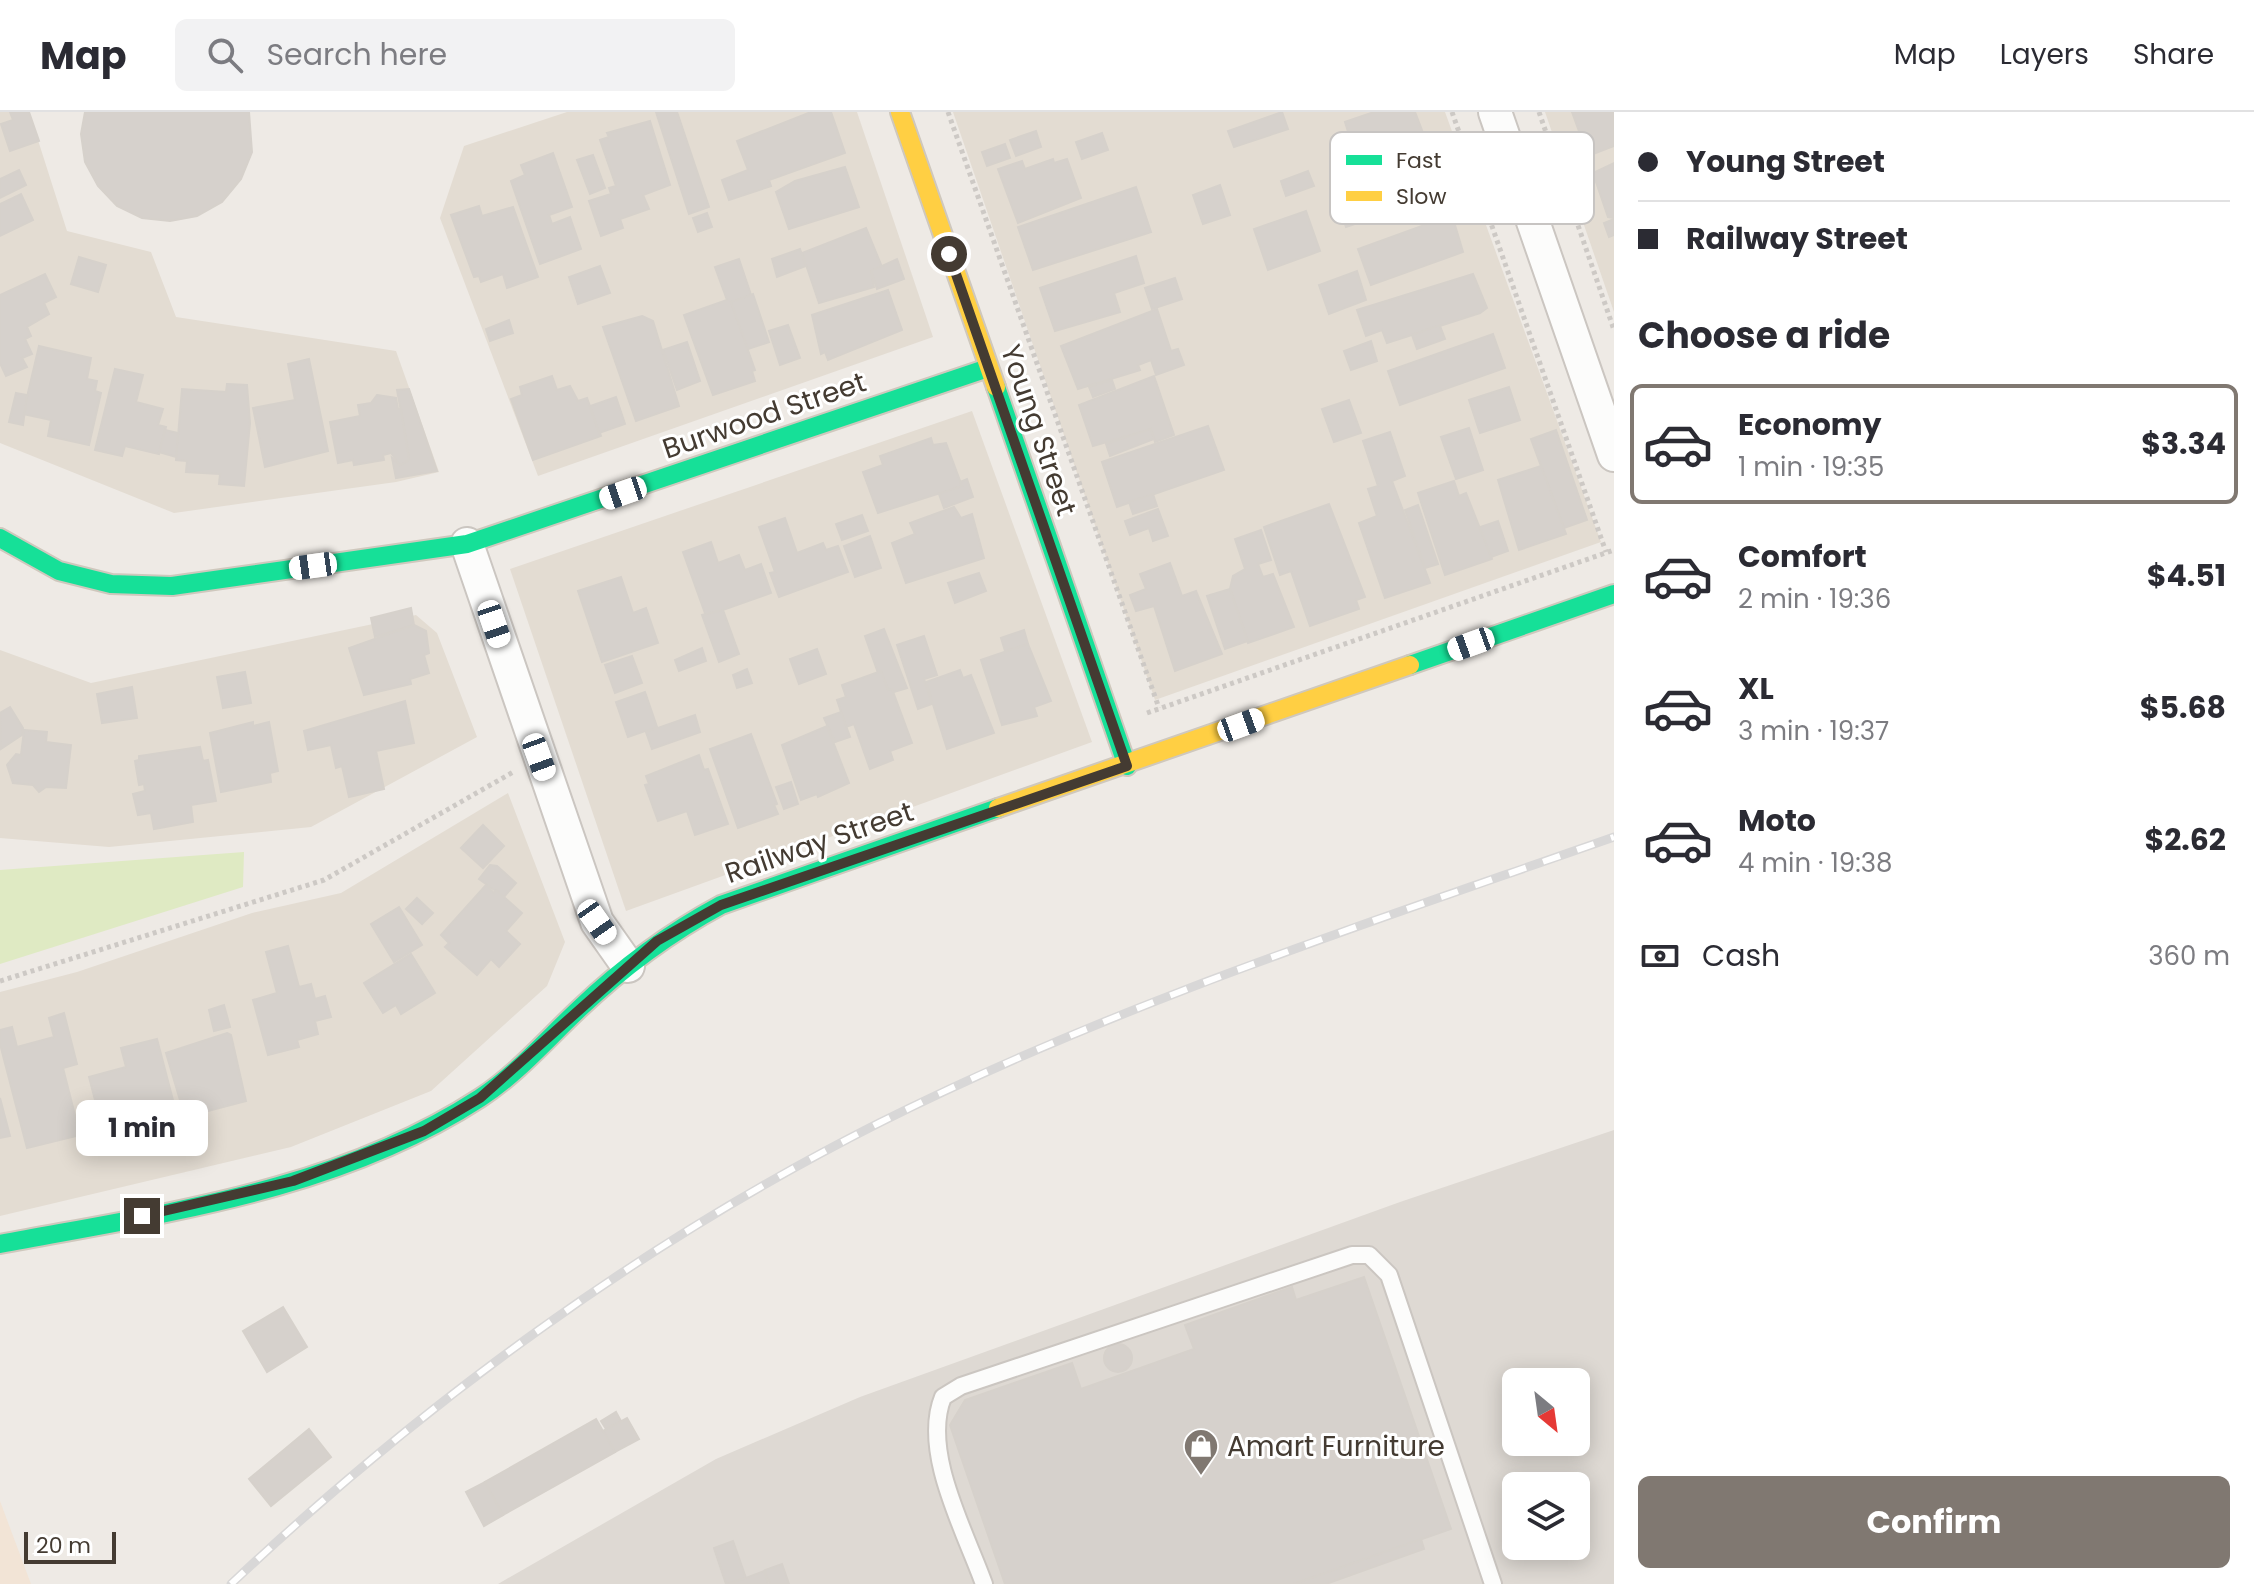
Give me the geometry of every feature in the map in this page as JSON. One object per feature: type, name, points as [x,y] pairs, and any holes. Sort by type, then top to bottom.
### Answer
[{"type":"street","name":"Young Street","points":[[900,112],[1127,766]]},
{"type":"street","points":[[1495,112],[1502,132]]},
{"type":"street","points":[[1534,224],[1614,455]]},
{"type":"street","name":"Burwood Street","points":[[0,538],[59,571],[111,584],[172,586],[467,544],[988,368]]},
{"type":"street","points":[[467,544],[597,922],[628,966]]},
{"type":"street","name":"Railway Street","points":[[0,1244],[199,1205],[293,1181],[424,1131],[480,1098],[657,941],[721,905],[1614,594]]},
{"type":"lane","points":[[984,1584],[938,1455],[935,1430],[943,1397],[961,1386],[1352,1255],[1369,1255],[1389,1275],[1493,1584]]},
{"type":"path","points":[[948,112],[1159,708]]},
{"type":"path","points":[[1452,112],[1459,132]]},
{"type":"path","points":[[1539,112],[1546,132]]},
{"type":"path","points":[[1491,224],[1606,552]]},
{"type":"path","points":[[1578,224],[1614,330]]},
{"type":"path","points":[[1112,724],[1614,550]]},
{"type":"path","points":[[0,981],[324,880],[539,757]]},
{"type":"shaded area","points":[[0,112],[29,112],[67,231],[151,252],[176,317],[396,351],[439,472],[396,482],[174,513],[0,443]]},
{"type":"shaded area","points":[[567,112],[857,112],[933,337],[538,476],[440,218],[464,146]]},
{"type":"shaded area","points":[[953,112],[1445,112],[1452,132],[1330,132],[1330,224],[1486,224],[1601,542],[1155,700]]},
{"type":"shaded area","points":[[1545,112],[1614,112],[1614,312],[1584,224],[1594,224],[1594,132],[1552,132]]},
{"type":"shaded area","points":[[972,411],[1092,742],[626,911],[510,569]]},
{"type":"shaded area","points":[[416,615],[437,633],[477,737],[311,827],[109,847],[0,838],[0,650],[91,683]]},
{"type":"shaded area","points":[[508,793],[565,942],[547,986],[431,1091],[291,1147],[0,1216],[0,992],[77,972],[252,913],[341,893]]},
{"type":"shaded area","points":[[1614,1130],[1614,1584],[498,1584],[716,1459],[860,1397],[1400,1202]]},
{"type":"shaded area","points":[[0,1501],[31,1584],[0,1584]]},
{"type":"green space","points":[[244,852],[243,887],[0,964],[0,870]]},
{"type":"building","points":[[10,112],[29,112],[39,141],[10,151],[1,124],[13,120]]},
{"type":"building","points":[[85,112],[249,112],[252,152],[241,179],[222,202],[197,216],[170,221],[142,218],[117,206],[98,186],[85,162],[81,134]]},
{"type":"building","points":[[656,112],[677,112],[709,207],[689,214]]},
{"type":"building","points":[[811,112],[831,112],[845,153],[769,180],[771,186],[729,200],[722,180],[748,170],[737,141]]},
{"type":"building","points":[[1282,112],[1288,129],[1234,147],[1228,131]]},
{"type":"building","points":[[1374,112],[1415,112],[1423,132],[1348,132],[1345,122]]},
{"type":"building","points":[[1572,112],[1614,112],[1614,146],[1594,154],[1594,132],[1579,132]]},
{"type":"building","points":[[650,121],[670,185],[643,195],[649,209],[620,219],[623,228],[601,236],[589,201],[611,194],[609,188],[616,186],[600,140],[609,137],[607,133]]},
{"type":"building","points":[[1036,131],[1041,147],[1016,156],[1010,140]]},
{"type":"building","points":[[1102,133],[1108,150],[1082,159],[1076,142]]},
{"type":"building","points":[[1005,144],[1010,158],[987,166],[982,152]]},
{"type":"building","points":[[553,153],[572,207],[549,215],[552,224],[570,217],[581,249],[540,264],[511,181],[525,175],[521,165]]},
{"type":"building","points":[[593,155],[605,188],[590,194],[577,160]]},
{"type":"building","points":[[1053,159],[1054,163],[1067,159],[1081,198],[1018,223],[998,169],[1022,161],[1025,169]]},
{"type":"building","points":[[1614,163],[1614,218],[1608,217],[1594,173]]},
{"type":"building","points":[[845,167],[859,207],[789,229],[776,192],[795,181]]},
{"type":"building","points":[[19,170],[26,185],[0,198],[0,179]]},
{"type":"building","points":[[1308,171],[1314,186],[1286,196],[1281,181]]},
{"type":"building","points":[[1220,185],[1230,215],[1203,224],[1193,195]]},
{"type":"building","points":[[1136,187],[1151,232],[1033,270],[1018,227]]},
{"type":"building","points":[[21,194],[33,220],[0,236],[0,204]]},
{"type":"building","points":[[479,206],[482,216],[513,207],[538,277],[507,288],[503,274],[481,282],[479,276],[474,277],[451,215]]},
{"type":"building","points":[[1306,211],[1320,251],[1268,270],[1254,229]]},
{"type":"building","points":[[707,213],[712,227],[698,232],[693,218]]},
{"type":"building","points":[[1614,219],[1614,235],[1609,237],[1604,223]]},
{"type":"building","points":[[1427,224],[1455,224],[1463,252],[1371,285],[1358,249]]},
{"type":"building","points":[[866,228],[882,267],[871,271],[874,287],[819,303],[802,253]]},
{"type":"building","points":[[800,249],[806,266],[777,277],[772,259]]},
{"type":"building","points":[[1136,256],[1144,283],[1114,293],[1120,312],[1055,331],[1040,288]]},
{"type":"building","points":[[79,257],[106,265],[98,292],[71,284]]},
{"type":"building","points":[[739,259],[751,295],[731,302],[755,370],[752,371],[755,381],[713,395],[684,315],[727,300],[715,267]]},
{"type":"building","points":[[897,259],[904,279],[877,289],[871,271]]},
{"type":"building","points":[[600,266],[610,293],[578,304],[569,277]]},
{"type":"building","points":[[1357,271],[1366,300],[1329,314],[1319,285]]},
{"type":"building","points":[[45,274],[56,297],[44,303],[49,314],[27,327],[31,336],[25,339],[32,354],[22,358],[27,367],[6,376],[0,363],[0,295]]},
{"type":"building","points":[[1473,274],[1487,308],[1480,313],[1387,343],[1382,330],[1366,336],[1357,310]]},
{"type":"building","points":[[1175,278],[1182,299],[1152,309],[1145,288]]},
{"type":"building","points":[[888,290],[902,330],[828,360],[825,352],[821,354],[812,315]]},
{"type":"building","points":[[753,294],[769,342],[748,349],[731,302]]},
{"type":"building","points":[[1157,309],[1171,351],[1178,349],[1184,365],[1156,375],[1151,360],[1138,365],[1140,370],[1078,389],[1061,346]]},
{"type":"building","points":[[642,316],[653,321],[679,406],[636,421],[603,327]]},
{"type":"building","points":[[509,320],[513,333],[490,341],[486,329]]},
{"type":"building","points":[[788,325],[800,358],[780,365],[769,331]]},
{"type":"building","points":[[1440,326],[1445,339],[1417,349],[1412,335]]},
{"type":"building","points":[[1493,334],[1505,368],[1400,405],[1388,371]]},
{"type":"building","points":[[1371,341],[1377,361],[1351,370],[1344,351]]},
{"type":"building","points":[[687,342],[700,381],[677,390],[663,350]]},
{"type":"building","points":[[39,346],[91,358],[87,379],[97,381],[95,391],[101,393],[89,445],[48,436],[51,420],[23,414]]},
{"type":"building","points":[[309,359],[328,451],[265,467],[253,408],[295,400],[288,364]]},
{"type":"building","points":[[115,369],[143,375],[136,402],[163,409],[158,425],[166,427],[159,454],[125,446],[122,456],[95,450]]},
{"type":"building","points":[[552,376],[557,390],[570,386],[578,401],[587,398],[601,436],[533,460],[511,399],[522,395],[520,387]]},
{"type":"building","points":[[1154,376],[1174,435],[1155,442],[1151,429],[1093,446],[1079,405]]},
{"type":"building","points":[[1112,380],[1115,389],[1093,397],[1089,387]]},
{"type":"building","points":[[227,384],[247,385],[250,423],[244,486],[219,484],[220,474],[186,472],[187,461],[176,460],[182,389],[226,392]]},
{"type":"building","points":[[1509,387],[1520,420],[1480,433],[1469,400]]},
{"type":"building","points":[[409,389],[437,471],[396,478],[392,458],[400,465],[409,460],[397,390]]},
{"type":"building","points":[[16,393],[27,395],[23,425],[9,422]]},
{"type":"building","points":[[377,395],[396,398],[398,409],[401,409],[409,460],[400,465],[391,453],[383,455],[384,460],[354,465],[353,460],[338,463],[330,422],[360,416],[358,405],[371,403]]},
{"type":"building","points":[[616,397],[625,424],[599,433],[590,406]]},
{"type":"building","points":[[1349,400],[1361,433],[1334,442],[1322,409]]},
{"type":"building","points":[[1208,426],[1224,470],[1117,507],[1102,462]]},
{"type":"building","points":[[1469,428],[1483,470],[1456,479],[1441,437]]},
{"type":"building","points":[[1151,429],[1154,439],[1110,456],[1106,444]]},
{"type":"building","points":[[165,430],[178,433],[176,457],[159,452]]},
{"type":"building","points":[[1556,430],[1587,520],[1564,528],[1531,439]]},
{"type":"building","points":[[1390,432],[1405,476],[1392,481],[1430,583],[1385,598],[1359,523],[1377,516],[1368,489],[1378,486],[1363,441]]},
{"type":"building","points":[[931,438],[933,445],[946,443],[962,486],[878,513],[863,472],[883,465],[880,456]]},
{"type":"building","points":[[1541,466],[1566,534],[1519,550],[1498,480]]},
{"type":"building","points":[[967,479],[973,497],[944,508],[939,494],[962,486],[960,482]]},
{"type":"building","points":[[1454,481],[1459,496],[1466,493],[1492,559],[1445,575],[1418,493]]},
{"type":"building","points":[[1153,494],[1157,506],[1133,514],[1129,502]]},
{"type":"building","points":[[1329,504],[1365,597],[1356,600],[1359,609],[1310,626],[1291,571],[1280,575],[1264,527]]},
{"type":"building","points":[[1418,505],[1438,564],[1425,568],[1405,510]]},
{"type":"building","points":[[954,507],[961,518],[972,514],[984,558],[906,583],[892,543],[915,534],[910,523]]},
{"type":"building","points":[[1158,509],[1168,536],[1153,541],[1149,528],[1130,535],[1125,521]]},
{"type":"building","points":[[862,515],[868,531],[842,540],[836,524]]},
{"type":"building","points":[[785,518],[797,553],[823,543],[826,550],[838,546],[848,572],[779,597],[770,573],[775,572],[759,527]]},
{"type":"building","points":[[1498,521],[1508,551],[1491,557],[1480,527]]},
{"type":"building","points":[[1261,530],[1271,560],[1258,564],[1263,577],[1273,574],[1294,627],[1248,643],[1230,589],[1233,576],[1245,569],[1235,539]]},
{"type":"building","points":[[870,536],[881,568],[855,577],[844,546]]},
{"type":"building","points":[[711,542],[718,563],[739,555],[745,570],[761,564],[771,593],[706,616],[683,552]]},
{"type":"building","points":[[1170,563],[1182,596],[1196,591],[1222,654],[1175,671],[1154,606],[1136,611],[1130,595],[1146,589],[1140,574]]},
{"type":"building","points":[[979,573],[986,591],[955,603],[948,583]]},
{"type":"building","points":[[621,577],[633,613],[646,608],[658,643],[602,662],[578,591]]},
{"type":"building","points":[[1230,589],[1248,641],[1225,649],[1207,596]]},
{"type":"building","points":[[411,608],[414,625],[375,637],[371,618]]},
{"type":"building","points":[[723,610],[739,654],[719,662],[702,615]]},
{"type":"building","points":[[414,625],[426,631],[429,653],[424,655],[429,673],[410,679],[411,684],[364,695],[349,648]]},
{"type":"building","points":[[884,629],[907,688],[894,692],[888,690],[881,671],[878,673],[865,636]]},
{"type":"building","points":[[1024,630],[1028,644],[1005,651],[1001,638]]},
{"type":"building","points":[[924,636],[937,675],[924,679],[932,704],[918,709],[897,645]]},
{"type":"building","points":[[1028,644],[1051,701],[1034,707],[1037,716],[1002,725],[981,660]]},
{"type":"building","points":[[702,648],[706,661],[679,671],[675,660]]},
{"type":"building","points":[[817,649],[826,674],[799,684],[790,659]]},
{"type":"building","points":[[632,656],[642,683],[615,693],[605,665]]},
{"type":"building","points":[[747,669],[752,683],[737,688],[733,675]]},
{"type":"building","points":[[960,670],[963,678],[971,675],[994,733],[947,749],[926,682]]},
{"type":"building","points":[[881,671],[888,690],[892,689],[912,743],[890,751],[893,760],[870,769],[854,724],[846,727],[837,700],[846,697],[842,685]]},
{"type":"building","points":[[245,672],[251,703],[223,708],[217,677]]},
{"type":"building","points":[[132,687],[137,718],[102,723],[97,694]]},
{"type":"building","points":[[645,692],[657,727],[628,737],[616,702]]},
{"type":"building","points":[[405,701],[414,743],[376,751],[384,789],[349,797],[342,766],[336,768],[331,745],[308,750],[304,731]]},
{"type":"building","points":[[10,707],[23,728],[22,735],[1,749],[0,713]]},
{"type":"building","points":[[841,712],[850,737],[835,742],[824,718]]},
{"type":"building","points":[[695,715],[700,732],[652,749],[646,732]]},
{"type":"building","points":[[253,722],[253,726],[269,722],[278,771],[270,773],[271,782],[221,792],[210,733]]},
{"type":"building","points":[[827,726],[849,783],[818,797],[817,794],[801,800],[782,745]]},
{"type":"building","points":[[24,730],[47,732],[46,742],[71,745],[66,788],[46,787],[39,792],[33,785],[13,783],[7,765],[16,754],[21,755]]},
{"type":"building","points":[[751,734],[778,814],[738,828],[710,749]]},
{"type":"building","points":[[200,747],[203,761],[208,760],[216,801],[191,805],[193,822],[154,829],[151,813],[138,815],[133,794],[145,791],[144,784],[139,785],[135,761],[139,760],[139,756]]},
{"type":"building","points":[[699,755],[704,770],[708,769],[728,824],[695,835],[687,811],[658,821],[645,785],[649,784],[646,776]]},
{"type":"building","points":[[791,782],[798,804],[784,809],[776,787]]},
{"type":"building","points":[[483,825],[504,846],[483,868],[461,848]]},
{"type":"building","points":[[490,865],[497,866],[516,883],[504,897],[479,879]]},
{"type":"building","points":[[486,885],[522,913],[506,931],[520,944],[499,967],[491,959],[477,975],[445,947],[449,943],[441,935]]},
{"type":"building","points":[[417,898],[433,913],[422,924],[406,909]]},
{"type":"building","points":[[399,907],[422,945],[394,962],[371,924]]},
{"type":"building","points":[[288,946],[299,987],[311,984],[315,999],[325,996],[331,1017],[315,1021],[318,1034],[297,1040],[299,1047],[268,1055],[253,1000],[277,993],[266,952]]},
{"type":"building","points":[[411,954],[435,993],[401,1014],[396,1005],[383,1013],[364,983]]},
{"type":"building","points":[[224,1005],[230,1027],[214,1031],[209,1010]]},
{"type":"building","points":[[64,1013],[77,1064],[63,1068],[80,1135],[27,1148],[0,1044],[0,1030],[12,1027],[17,1047],[54,1037],[49,1018]]},
{"type":"building","points":[[227,1033],[231,1035],[246,1101],[185,1117],[166,1053]]},
{"type":"building","points":[[157,1039],[174,1104],[152,1110],[154,1115],[121,1124],[119,1118],[101,1123],[89,1077],[126,1067],[121,1048]]},
{"type":"building","points":[[0,1098],[10,1136],[0,1138]]},
{"type":"building","name":"Amart Furniture","points":[[1364,1277],[1451,1529],[1294,1584],[1005,1584],[950,1425],[965,1400],[1072,1363],[1081,1389],[1194,1349],[1185,1325],[1292,1287],[1296,1300]]},
{"type":"building","points":[[283,1307],[307,1347],[267,1372],[243,1331]]},
{"type":"building","points":[[1118,1344],[1128,1348],[1132,1358],[1128,1368],[1118,1372],[1108,1368],[1104,1358],[1108,1348]]},
{"type":"building","points":[[616,1412],[621,1421],[606,1429],[601,1421]]},
{"type":"building","points":[[627,1418],[639,1439],[615,1452],[603,1431]]},
{"type":"building","points":[[596,1419],[615,1452],[503,1515],[485,1482]]},
{"type":"building","points":[[309,1429],[331,1457],[271,1506],[249,1479]]},
{"type":"building","points":[[485,1482],[503,1515],[484,1526],[466,1492]]},
{"type":"building","points":[[1421,1539],[1424,1549],[1326,1584],[1294,1584]]},
{"type":"building","points":[[733,1541],[746,1578],[726,1584],[714,1548]]},
{"type":"building","points":[[782,1564],[789,1584],[770,1584],[765,1570]]},
{"type":"building","points":[[764,1571],[768,1584],[729,1584],[746,1578]]},
{"type":"railway","points":[[231,1584],[380,1452],[538,1330],[621,1273],[791,1170],[968,1080],[1149,1004],[1242,968],[1614,837]]},
{"type":"traffic: fast","points":[[0,538],[59,571],[111,584],[172,586],[467,544],[988,368]]},
{"type":"traffic: fast","points":[[996,387],[1127,766]]},
{"type":"traffic: fast","points":[[1410,665],[1614,594]]},
{"type":"traffic: fast","points":[[0,1244],[186,1209],[309,1177],[368,1156],[425,1130],[494,1089],[629,965],[721,905],[998,808]]},
{"type":"traffic: slow","points":[[900,112],[996,387]]},
{"type":"traffic: slow","points":[[998,808],[1410,665]]},
{"type":"place","name":"Amart Furniture","points":[[1201,1477]]},
{"type":"route","points":[[142,1216],[293,1181],[361,1158],[424,1131],[480,1098],[530,1057],[657,941],[721,905],[1127,766],[949,254]]}]
